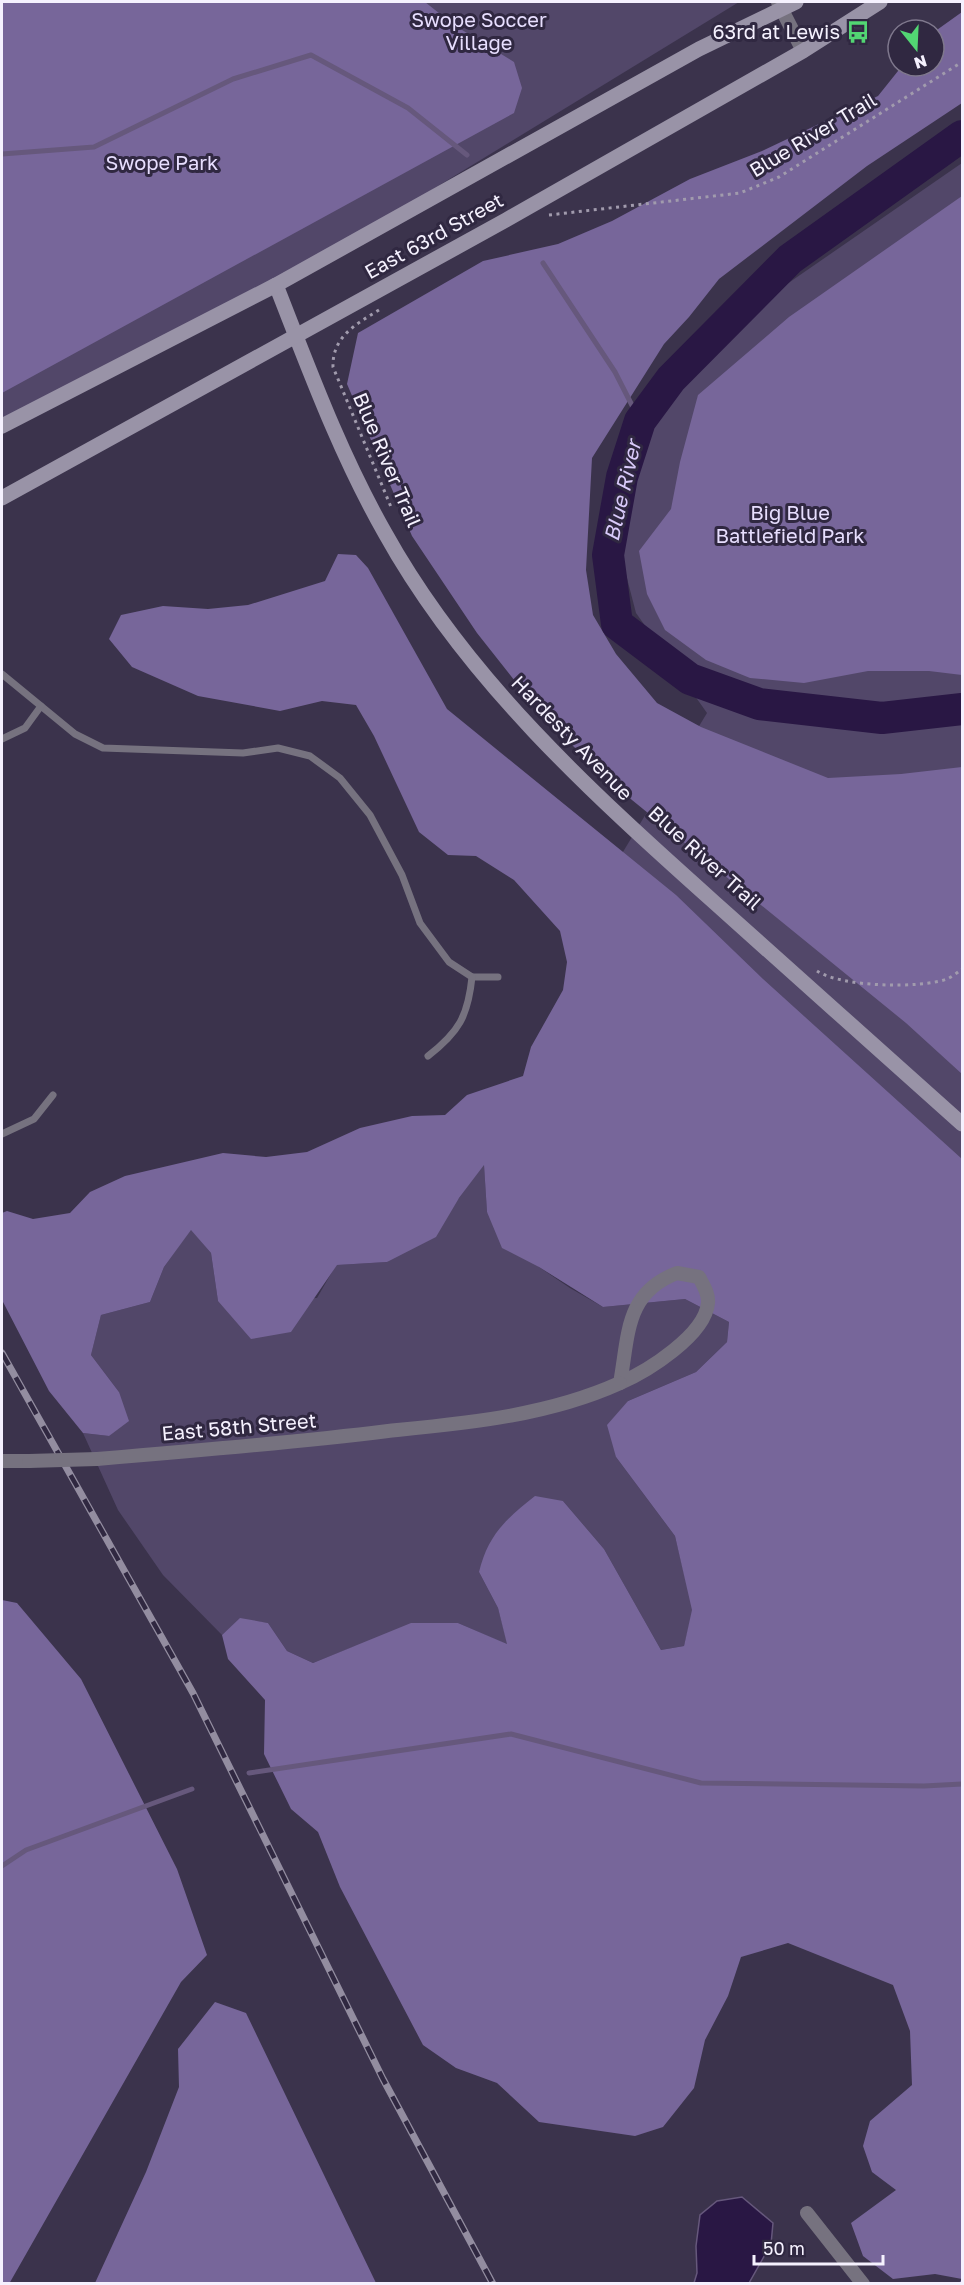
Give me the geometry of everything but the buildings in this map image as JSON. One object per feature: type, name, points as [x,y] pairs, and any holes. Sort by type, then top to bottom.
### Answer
[{"type":"main road","name":"East 63rd Street","points":[[2,426],[276,285],[779,5],[796,2]]},
{"type":"main road","name":"East 63rd Street","points":[[2,498],[297,337],[803,51],[880,2]]},
{"type":"main road","name":"Hardesty Avenue","points":[[276,285],[338,442],[385,535],[437,614],[498,691],[547,746],[616,815],[963,1124]]},
{"type":"street","points":[[779,5],[803,51]]},
{"type":"street","name":"East 58th Street","points":[[2,1461],[97,1459],[258,1446],[548,1409],[589,1397],[620,1383],[665,1356],[700,1326],[708,1302],[707,1292],[699,1276],[677,1273],[658,1281],[640,1300],[633,1314],[620,1383]]},
{"type":"street","points":[[807,2213],[863,2283]]},
{"type":"lane","points":[[2,675],[75,734],[103,748],[243,753],[278,748],[310,756],[340,778],[370,815],[402,875],[420,923],[449,962],[472,977],[498,977]]},
{"type":"lane","points":[[2,739],[25,728],[41,706]]},
{"type":"lane","points":[[428,1056],[449,1040],[469,1007],[472,977]]},
{"type":"lane","points":[[2,1134],[34,1119],[53,1095]]},
{"type":"path","name":"Blue River Trail","points":[[546,216],[712,197],[754,188],[779,177],[963,62]]},
{"type":"path","name":"Blue River Trail","points":[[381,309],[351,327],[342,337],[335,350],[333,367],[392,508]]},
{"type":"path","points":[[814,969],[823,975],[845,981],[902,984],[947,979],[963,969]]},
{"type":"green space","name":"Swope Park","points":[[2,2],[739,2],[276,285],[2,426]]},
{"type":"green space","name":"Swope Park","points":[[2,2],[425,2],[454,25],[514,62],[522,88],[514,113],[2,393]]},
{"type":"green space","points":[[962,12],[962,103],[867,166],[719,279],[664,344],[592,458],[586,570],[593,615],[616,654],[657,703],[701,727],[828,778],[901,774],[962,767],[962,1074],[906,1023],[632,800],[549,724],[477,633],[412,536],[347,384],[358,333],[483,261],[558,244],[612,221],[690,179],[762,151],[878,96],[892,78],[946,78],[946,23]]},
{"type":"green space","name":"Big Blue Battlefield Park","points":[[962,163],[962,1853],[609,875],[707,713],[636,613],[608,505],[628,441],[787,284]]},
{"type":"green space","points":[[962,196],[962,675],[929,671],[868,671],[804,683],[750,678],[706,660],[665,630],[647,594],[639,551],[671,509],[680,462],[698,395],[789,317]]},
{"type":"green space","points":[[338,554],[356,555],[368,568],[447,709],[676,895],[763,979],[962,1159],[962,2279],[935,2274],[893,2279],[863,2256],[851,2223],[896,2190],[872,2172],[863,2146],[870,2121],[912,2085],[910,2031],[893,1985],[788,1943],[741,1957],[728,1996],[705,2040],[694,2088],[663,2127],[635,2136],[539,2122],[497,2083],[456,2068],[423,2045],[340,1887],[318,1832],[291,1809],[264,1754],[265,1700],[228,1659],[222,1635],[240,1618],[268,1623],[287,1651],[313,1663],[411,1623],[458,1623],[507,1644],[498,1608],[479,1572],[487,1548],[499,1529],[535,1496],[563,1501],[604,1549],[661,1650],[684,1646],[692,1610],[675,1536],[616,1457],[607,1425],[628,1401],[696,1372],[727,1342],[729,1322],[685,1299],[603,1307],[539,1267],[502,1248],[487,1212],[484,1165],[459,1198],[436,1237],[387,1262],[337,1265],[291,1332],[251,1339],[218,1301],[211,1253],[191,1230],[164,1267],[150,1302],[101,1315],[91,1355],[119,1392],[129,1421],[109,1436],[83,1433],[49,1391],[2,1300],[2,1213],[7,1211],[33,1219],[70,1213],[90,1192],[125,1176],[223,1153],[266,1157],[307,1152],[360,1128],[412,1116],[445,1115],[467,1095],[523,1076],[531,1047],[563,990],[567,962],[560,931],[514,880],[476,856],[448,855],[419,832],[374,736],[356,705],[322,701],[280,711],[198,696],[132,667],[109,639],[121,615],[163,606],[208,609],[248,605],[325,581]]},
{"type":"green space","points":[[484,1164],[487,1212],[539,1267],[570,1288],[603,1307],[685,1299],[729,1322],[727,1342],[696,1372],[628,1401],[616,1457],[675,1536],[693,1610],[684,1646],[661,1650],[604,1549],[563,1501],[479,1572],[498,1608],[508,1645],[458,1623],[353,1647],[313,1663],[287,1651],[268,1623],[240,1619],[222,1635],[163,1575],[118,1510],[83,1433],[109,1436],[119,1392],[91,1355],[101,1315],[150,1302],[164,1267],[191,1229],[211,1253],[218,1301],[317,1298],[336,1265],[387,1262],[459,1198]]},
{"type":"green space","points":[[2,1600],[17,1603],[81,1679],[177,1869],[207,1955],[181,1982],[9,2284],[2,2283]]},
{"type":"green space","points":[[215,2002],[246,2013],[376,2283],[95,2283],[146,2172],[179,2087],[178,2049]]},
{"type":"shaded area","points":[[742,2197],[773,2223],[771,2244],[749,2283],[694,2283],[697,2273],[696,2246],[700,2215],[717,2201]]},
{"type":"waterway","points":[[2,154],[94,147],[233,79],[311,55],[408,108],[467,155]]},
{"type":"waterway","name":"Blue River","points":[[962,136],[790,259],[671,379],[640,421],[622,477],[608,555],[617,624],[690,679],[759,704],[882,718],[962,709]]},
{"type":"waterway","points":[[543,263],[615,372],[640,421]]},
{"type":"waterway","points":[[249,1773],[511,1734],[701,1783],[924,1786],[962,1784]]},
{"type":"waterway","points":[[2,1866],[26,1850],[192,1789]]},
{"type":"railway","points":[[2,1353],[193,1693],[383,2079],[493,2284]]},
{"type":"place","name":"63rd at Lewis","points":[[858,32]]},
{"type":"park label","name":"Swope Soccer Village","points":[[479,32]]}]
